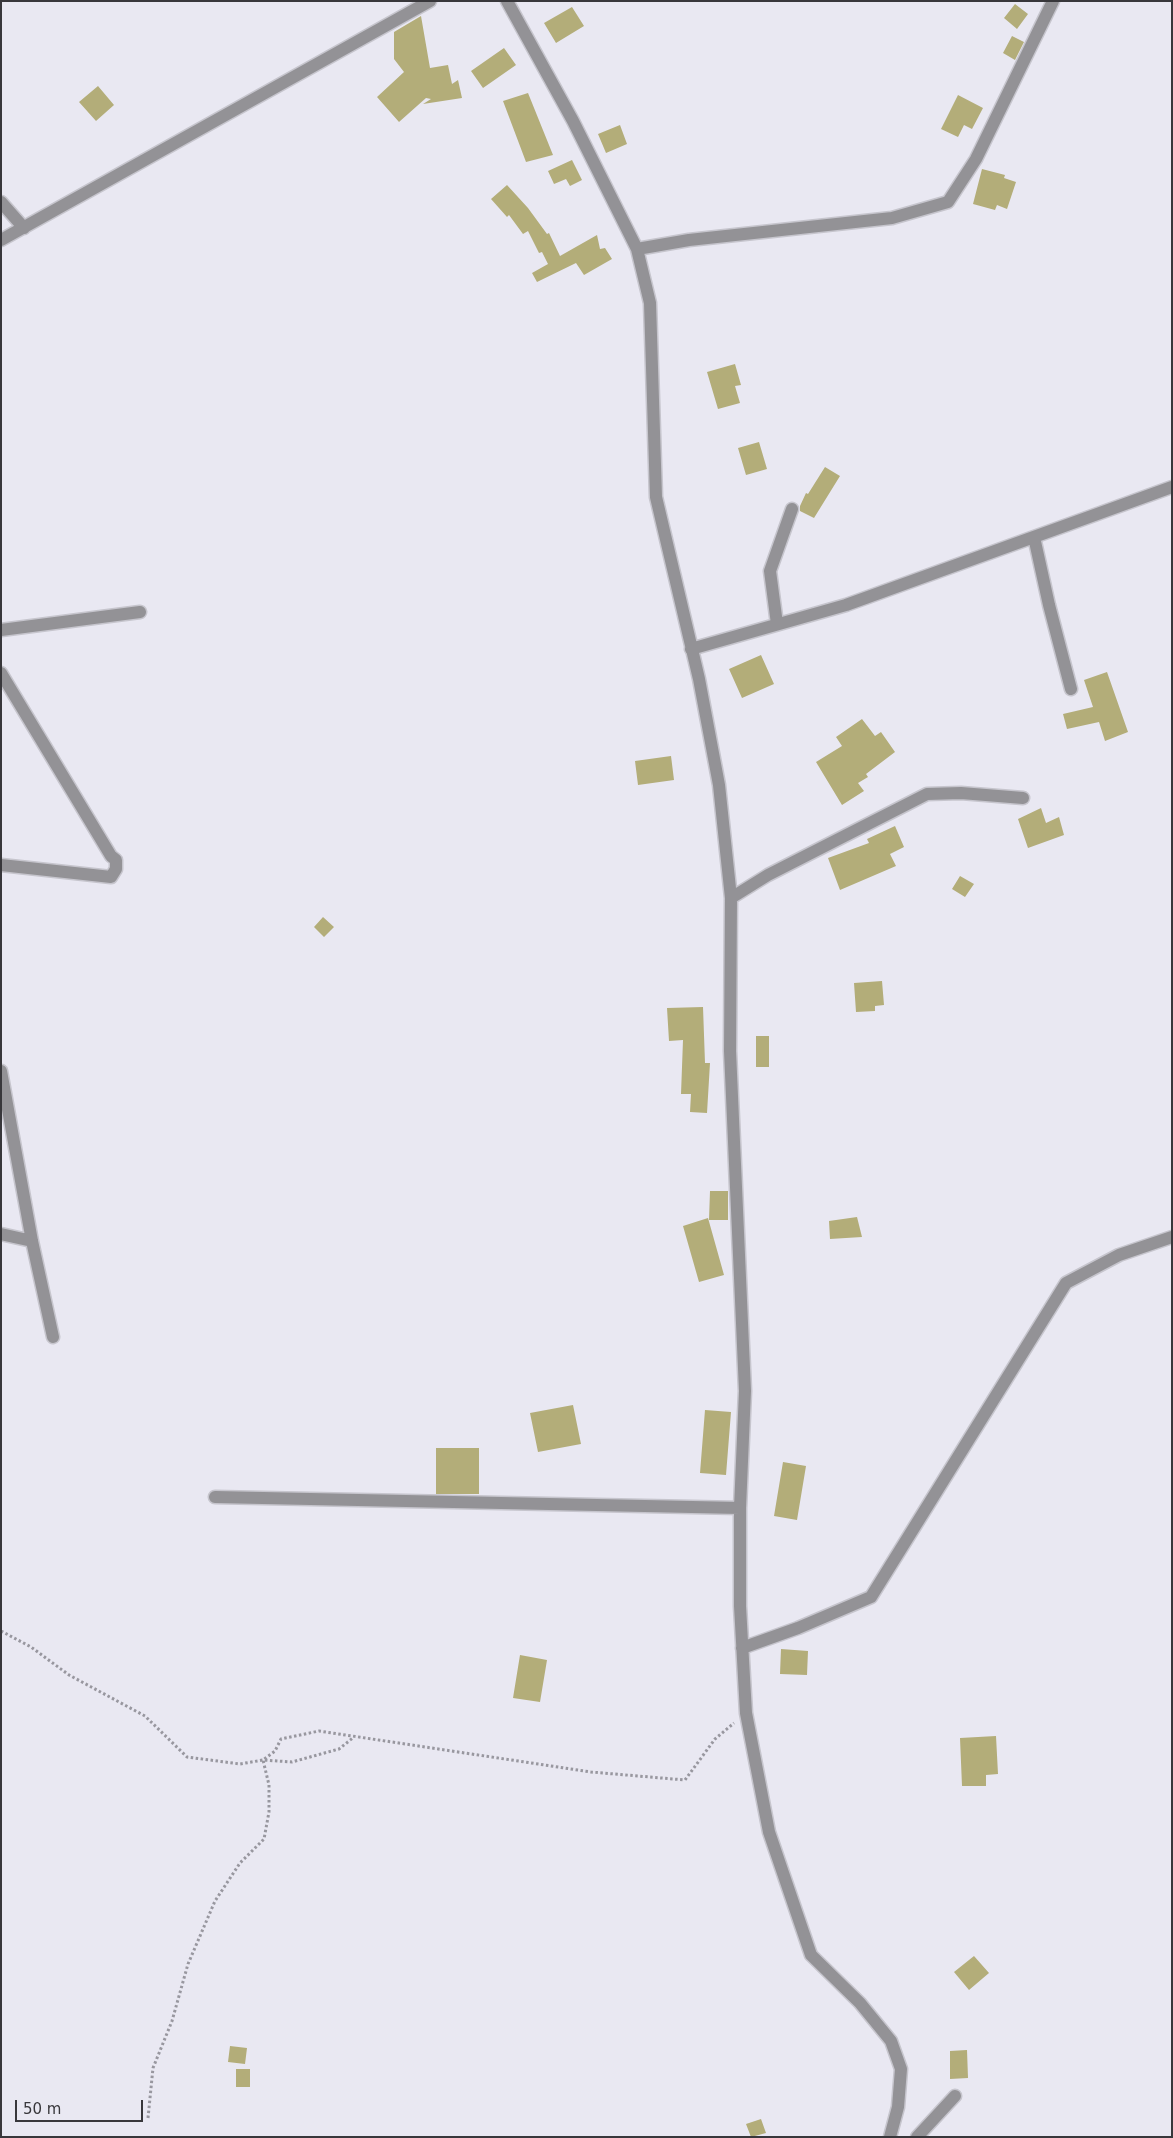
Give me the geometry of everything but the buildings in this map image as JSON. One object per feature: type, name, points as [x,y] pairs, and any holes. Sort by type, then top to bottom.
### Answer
[{"type":"street","points":[[1,240],[430,1]]},
{"type":"street","points":[[507,1],[574,122],[637,249],[650,303],[656,497],[699,679],[719,785],[732,898],[730,1051],[745,1391],[740,1508],[740,1606],[746,1713],[769,1832],[812,1955],[860,2003],[891,2041],[901,2069],[898,2107],[890,2137]]},
{"type":"street","points":[[637,249],[689,240],[892,218],[948,202],[976,159],[1053,1]]},
{"type":"street","points":[[1,202],[24,228]]},
{"type":"street","points":[[691,649],[846,605],[1172,487]]},
{"type":"street","points":[[777,624],[770,571],[792,510]]},
{"type":"street","points":[[1034,537],[1048,605],[1071,689]]},
{"type":"street","points":[[1,630],[140,612]]},
{"type":"street","points":[[1,672],[111,856],[116,860],[116,869],[111,876],[1,865]]},
{"type":"street","points":[[732,898],[776,871],[927,794],[961,793],[1023,798]]},
{"type":"street","points":[[1,1071],[32,1240],[53,1337]]},
{"type":"street","points":[[1,1234],[32,1240]]},
{"type":"street","points":[[742,1648],[798,1628],[871,1597],[1066,1284],[1119,1255],[1172,1237]]},
{"type":"street","points":[[215,1497],[740,1508]]},
{"type":"street","points":[[917,2137],[955,2096]]},
{"type":"path","points":[[1,1630],[31,1647],[69,1675],[145,1716],[187,1756],[240,1764],[263,1760],[292,1762],[340,1749],[354,1737]]},
{"type":"path","points":[[263,1760],[275,1751],[281,1739],[319,1731],[591,1772],[685,1780],[715,1738],[746,1713]]},
{"type":"path","points":[[148,2118],[153,2068],[172,2021],[188,1964],[215,1901],[240,1863],[264,1838],[269,1812],[269,1785],[263,1760]]}]
